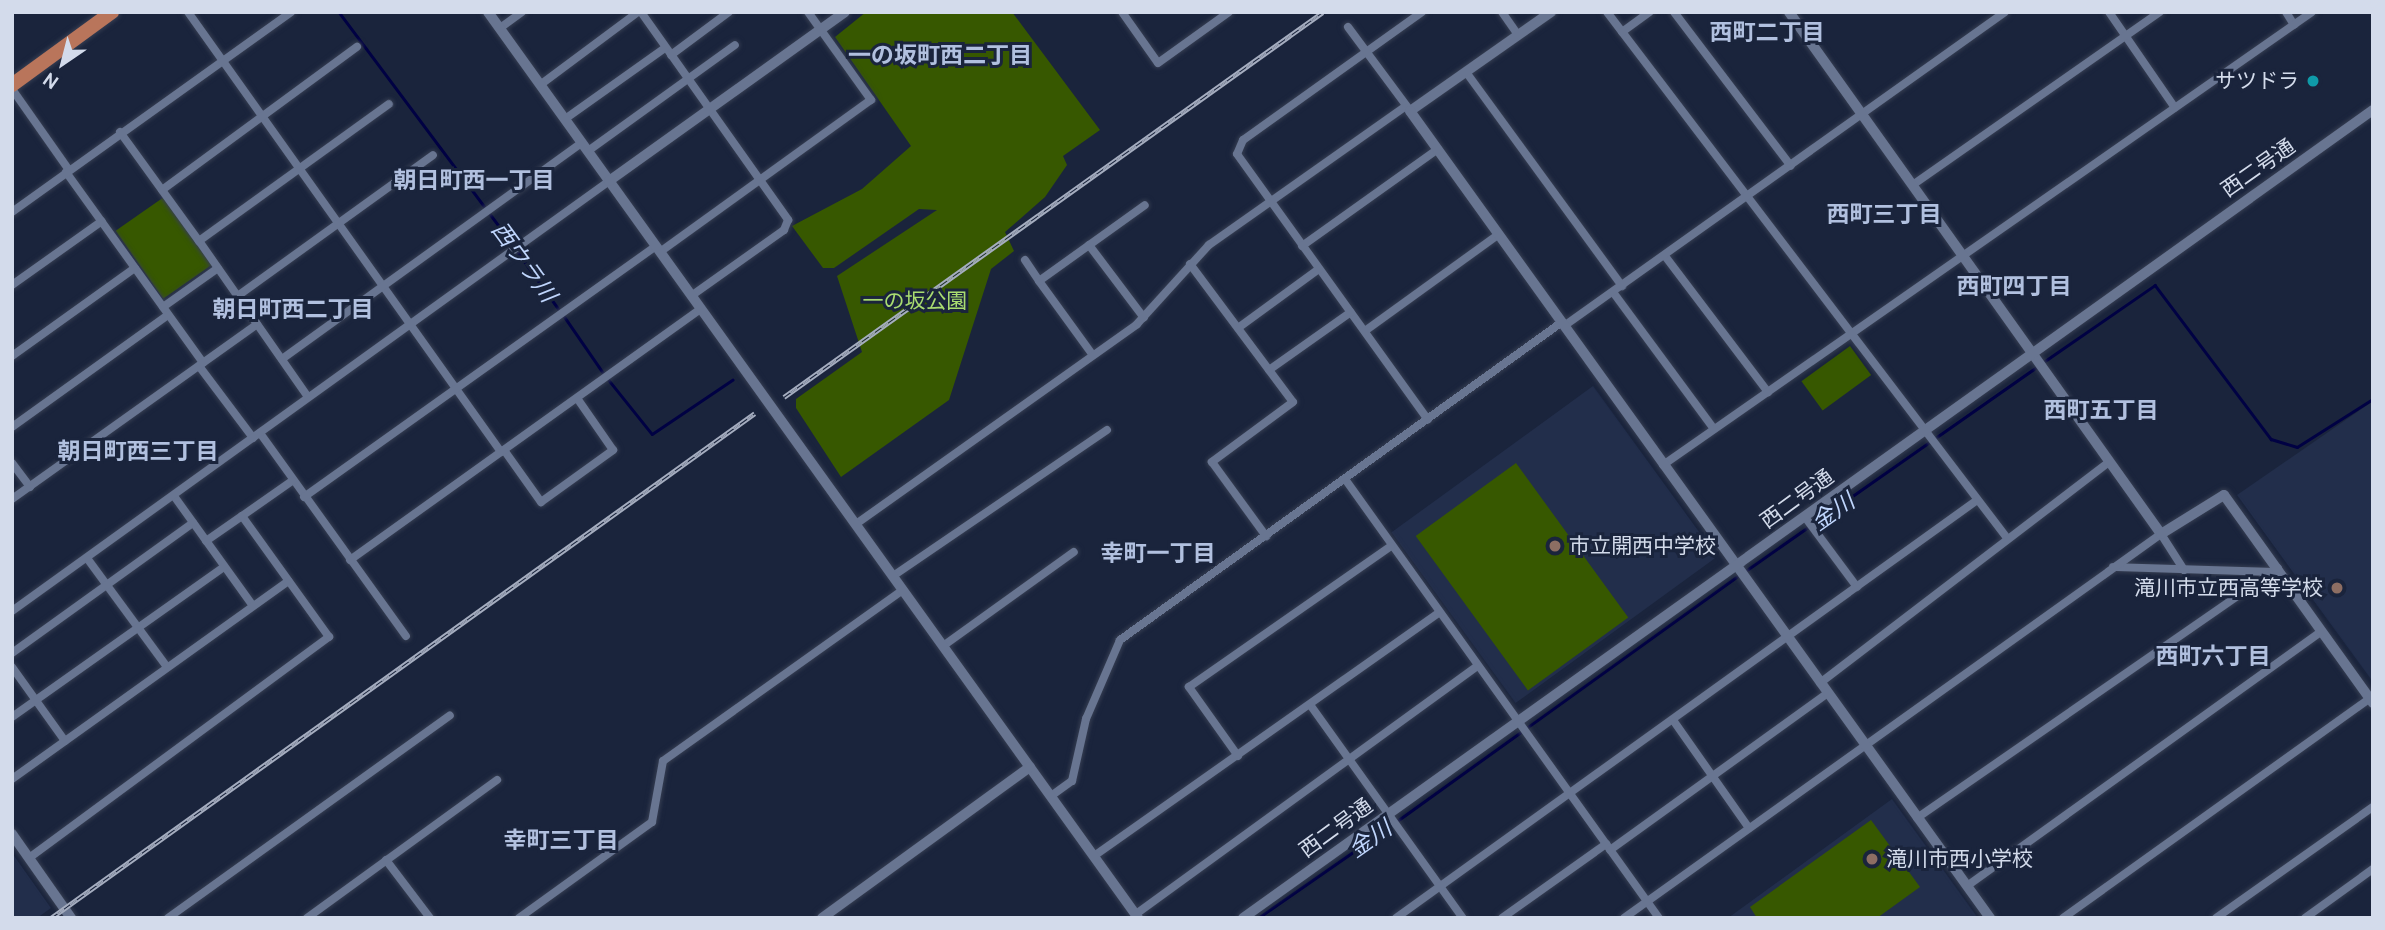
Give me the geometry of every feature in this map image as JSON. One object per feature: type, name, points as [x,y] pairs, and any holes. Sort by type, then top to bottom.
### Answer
[{"type":"highway","points":[[12,87],[112,12]]},
{"type":"street","points":[[188,12],[454,389],[541,502],[613,450],[577,398]]},
{"type":"street","points":[[12,212],[291,12]]},
{"type":"street","points":[[488,12],[1137,916],[1477,666]]},
{"type":"street","points":[[500,28],[522,12]]},
{"type":"street","points":[[540,85],[639,12],[710,108],[788,224],[691,296]]},
{"type":"street","points":[[565,120],[729,12]]},
{"type":"street","points":[[304,497],[454,389],[761,181],[871,100],[808,12]]},
{"type":"street","points":[[12,611],[845,12]]},
{"type":"street","points":[[1127,14],[1158,63],[1229,12]]},
{"type":"street","points":[[1422,12],[1238,146],[1270,202],[1428,420]]},
{"type":"street","points":[[1502,12],[1518,36]]},
{"type":"street","points":[[856,524],[1144,318],[1190,264],[1270,202],[1466,72],[1550,12]]},
{"type":"street","points":[[1607,12],[2007,538]]},
{"type":"street","points":[[1622,32],[1650,12]]},
{"type":"street","points":[[1674,12],[1791,166]]},
{"type":"street","points":[[1789,12],[2035,352],[2184,570]]},
{"type":"street","points":[[1051,796],[1072,781],[1086,719],[1120,640],[1562,324],[1665,256],[2005,12]]},
{"type":"street","points":[[2109,12],[2175,108]]},
{"type":"street","points":[[1914,184],[2160,12]]},
{"type":"street","points":[[2286,12],[2294,24]]},
{"type":"street","points":[[1663,465],[2312,12]]},
{"type":"street","points":[[1348,27],[1990,918]]},
{"type":"street","points":[[282,359],[383,285],[585,147],[689,81],[736,45]]},
{"type":"street","points":[[162,190],[357,47]]},
{"type":"street","points":[[1466,72],[1622,286]]},
{"type":"street","points":[[12,87],[201,364],[292,481],[406,636]]},
{"type":"street","points":[[199,242],[389,104]]},
{"type":"street","name":"西二号通","points":[[1243,918],[2373,110]]},
{"type":"street","points":[[120,132],[239,295],[308,397]]},
{"type":"street","points":[[1302,246],[1438,149]]},
{"type":"street","points":[[239,295],[433,155]]},
{"type":"street","points":[[1039,281],[1145,205]]},
{"type":"street","points":[[12,285],[102,222]]},
{"type":"street","points":[[1365,331],[1499,234]]},
{"type":"street","points":[[1090,245],[1144,318]]},
{"type":"street","points":[[1665,256],[1768,391]]},
{"type":"street","points":[[1025,260],[1092,354]]},
{"type":"street","points":[[1190,264],[1293,402],[1212,462],[1266,536]]},
{"type":"street","points":[[12,356],[135,268]]},
{"type":"street","points":[[12,427],[166,311],[218,268]]},
{"type":"street","points":[[1238,328],[1319,269]]},
{"type":"street","points":[[1613,292],[1714,429]]},
{"type":"street","points":[[350,560],[701,309]]},
{"type":"street","points":[[1269,370],[1351,312]]},
{"type":"street","points":[[12,499],[257,324]]},
{"type":"street","points":[[893,576],[1107,430]]},
{"type":"street","points":[[1820,683],[1928,606],[1945,584],[2109,462]]},
{"type":"street","points":[[12,463],[30,487]]},
{"type":"street","points":[[1345,479],[1659,918]]},
{"type":"street","points":[[206,541],[292,481]]},
{"type":"street","points":[[174,495],[253,607]]},
{"type":"street","points":[[1624,918],[2113,567],[2224,495],[2275,570],[2372,699],[2063,918]]},
{"type":"street","points":[[1396,918],[1977,500]]},
{"type":"street","points":[[29,858],[329,637],[242,516]]},
{"type":"street","points":[[1805,517],[1857,587]]},
{"type":"street","points":[[12,653],[194,523]]},
{"type":"street","points":[[1238,756],[1189,687],[1391,546]]},
{"type":"street","points":[[943,646],[1074,552]]},
{"type":"street","points":[[88,558],[167,667]]},
{"type":"street","points":[[12,717],[224,567]]},
{"type":"street","points":[[2113,567],[2275,570]]},
{"type":"street","points":[[1917,818],[2275,570]]},
{"type":"street","points":[[12,779],[289,581]]},
{"type":"street","points":[[519,918],[652,822],[663,761],[903,590]]},
{"type":"street","points":[[1094,856],[1311,706],[1439,613]]},
{"type":"street","points":[[1967,886],[2322,631]]},
{"type":"street","points":[[12,667],[65,741]]},
{"type":"street","points":[[1502,918],[1713,777],[1828,693]]},
{"type":"street","points":[[1311,706],[1462,918]]},
{"type":"street","points":[[169,918],[450,715]]},
{"type":"street","points":[[1673,720],[1749,828]]},
{"type":"street","points":[[822,918],[1030,767]]},
{"type":"street","points":[[307,918],[497,780]]},
{"type":"street","points":[[2216,918],[2373,807]]},
{"type":"street","points":[[12,834],[71,918]]},
{"type":"street","points":[[386,860],[430,918]]},
{"type":"street","points":[[2305,918],[2373,869]]},
{"type":"shaded area","name":"市立開西中学校","points":[[1593,386],[1717,557],[1516,703],[1392,532]]},
{"type":"shaded area","name":"滝川市立西高等学校","points":[[2373,401],[2373,682],[2237,495]]},
{"type":"shaded area","name":"滝川市西小学校","points":[[1892,799],[1978,918],[1728,918]]},
{"type":"shaded area","points":[[12,853],[51,908],[37,918],[12,918]]},
{"type":"green space","name":"一の坂公園","points":[[866,12],[1012,12],[1100,130],[1063,156],[1067,165],[1045,197],[1005,232],[1014,251],[991,269],[949,400],[841,477],[796,408],[796,399],[862,352],[837,276],[937,210],[919,209],[834,268],[823,268],[792,226],[862,189],[911,146],[835,37]]},
{"type":"green space","points":[[164,197],[212,265],[163,299],[116,231]]},
{"type":"green space","points":[[1850,346],[1871,375],[1823,410],[1801,381]]},
{"type":"green space","points":[[1516,463],[1628,618],[1528,690],[1416,536]]},
{"type":"green space","name":"滝川市西小学校","points":[[1871,820],[1920,887],[1877,918],[1757,918],[1750,907]]},
{"type":"waterway","name":"西ウラ川","points":[[339,12],[513,245]]},
{"type":"waterway","name":"西ウラ川","points":[[517,251],[560,311]]},
{"type":"waterway","name":"金川","points":[[2042,363],[2155,285],[2271,439],[2297,447],[2373,399]]},
{"type":"waterway","name":"西ウラ川","points":[[564,316],[604,374]]},
{"type":"waterway","name":"金川","points":[[1744,572],[2037,367]]},
{"type":"waterway","name":"西ウラ川","points":[[608,379],[652,434],[732,380]]},
{"type":"waterway","name":"金川","points":[[1397,821],[1738,576]]},
{"type":"waterway","name":"金川","points":[[1258,918],[1392,825]]},
{"type":"railway","points":[[784,397],[1323,12]]},
{"type":"railway","points":[[51,918],[755,413]]},
{"type":"place","name":"サツドラ","points":[[2313,81]]},
{"type":"place","name":"市立開西中学校","points":[[1555,546]]},
{"type":"place","name":"滝川市立西高等学校","points":[[2337,588]]},
{"type":"place","name":"滝川市西小学校","points":[[1872,859]]},
{"type":"district","name":"西町二丁目","points":[[1767,32]]},
{"type":"district","name":"一の坂町西二丁目","points":[[940,55]]},
{"type":"district","name":"朝日町西一丁目","points":[[474,180]]},
{"type":"district","name":"西町三丁目","points":[[1884,214]]},
{"type":"district","name":"西町四丁目","points":[[2014,286]]},
{"type":"district","name":"朝日町西二丁目","points":[[293,309]]},
{"type":"district","name":"西町五丁目","points":[[2101,410]]},
{"type":"district","name":"朝日町西三丁目","points":[[138,451]]},
{"type":"district","name":"幸町一丁目","points":[[1158,553]]},
{"type":"district","name":"西町六丁目","points":[[2213,656]]},
{"type":"district","name":"幸町三丁目","points":[[561,840]]}]
